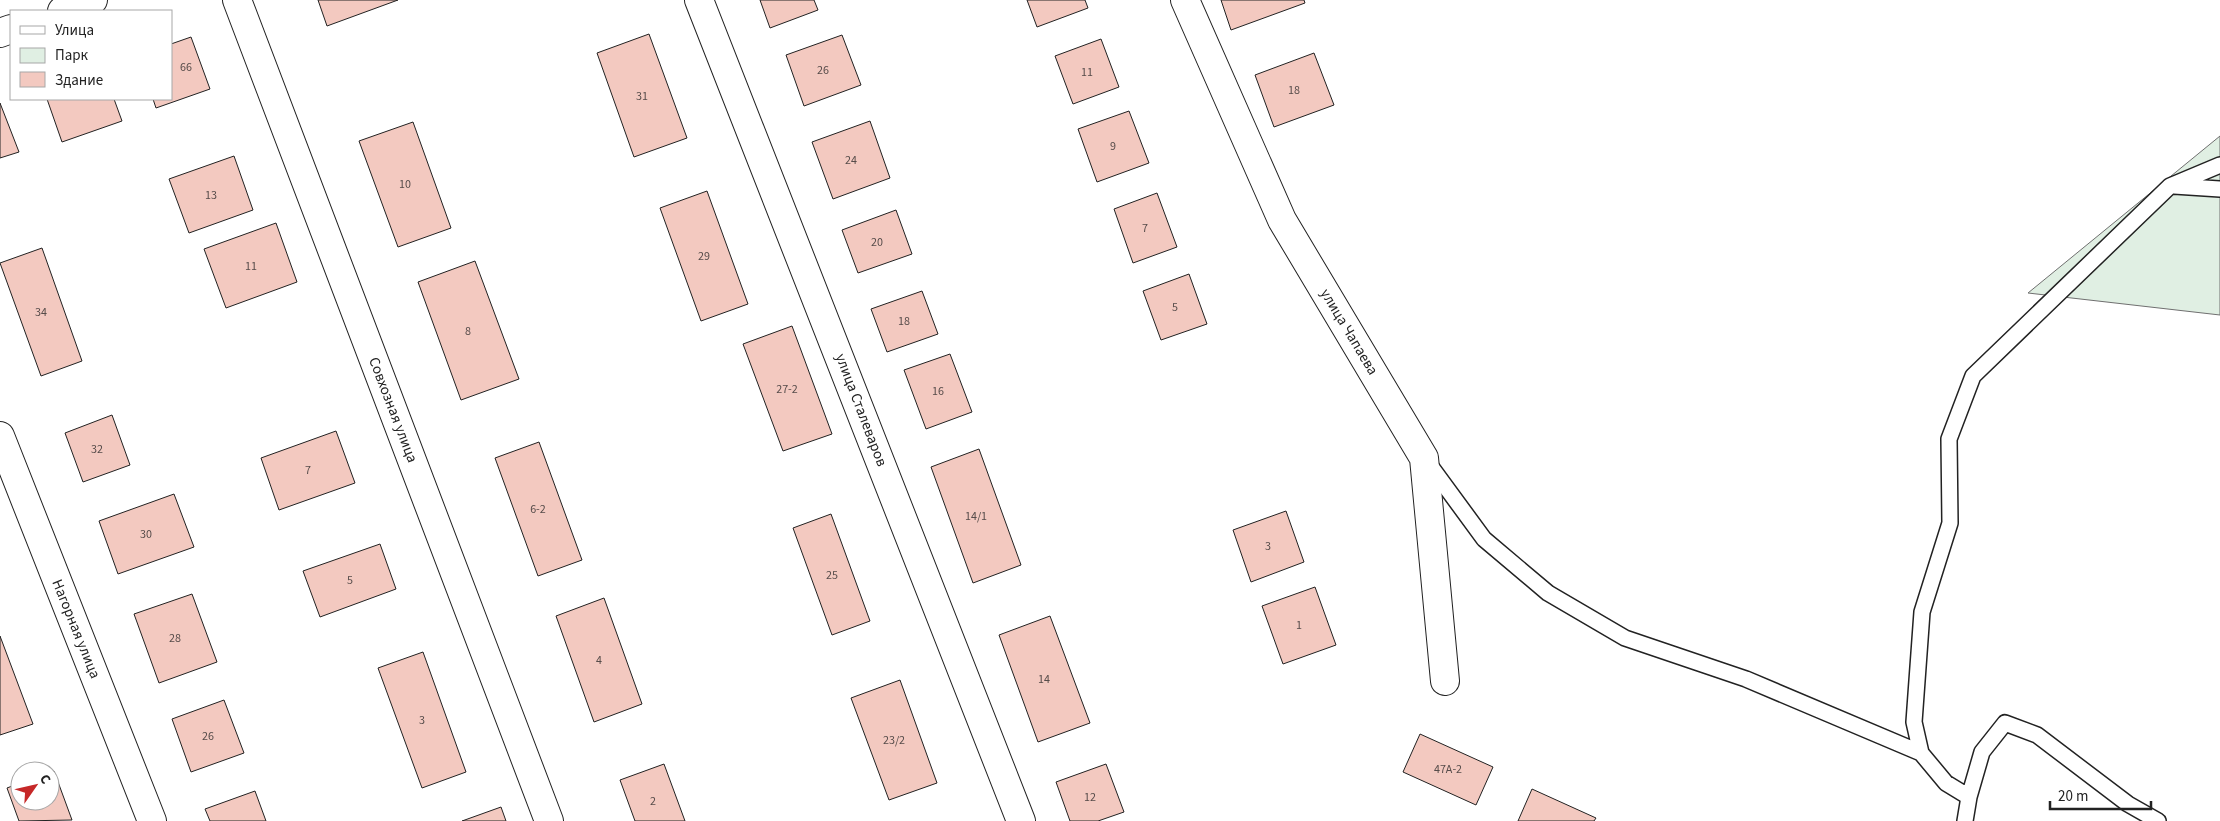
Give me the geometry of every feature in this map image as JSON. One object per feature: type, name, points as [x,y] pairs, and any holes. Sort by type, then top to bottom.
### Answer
[{"type":"street","points":[[65,10],[93,0]]},
{"type":"street","name":"Совхозная улица","points":[[237,0],[549,821]]},
{"type":"street","name":"улица Сталеваров","points":[[700,0],[1021,821]]},
{"type":"street","name":"улица Чапаева","points":[[1185,0],[1282,220],[1424,458],[1445,681]]},
{"type":"street","name":"Нагорная улица","points":[[0,436],[152,821]]},
{"type":"lane","points":[[1969,797],[1946,783],[1921,753],[1914,722],[1922,612],[1950,523],[1949,439],[1972,376],[2170,186],[2220,165]]},
{"type":"lane","points":[[2170,186],[2220,189]]},
{"type":"lane","points":[[1424,458],[1484,539],[1548,593],[1625,638],[1746,679],[1921,753]]},
{"type":"lane","points":[[1965,821],[1969,797],[1982,752],[2005,723],[2037,735],[2128,804],[2158,821]]},
{"type":"green space","points":[[2220,136],[2220,315],[2028,293]]},
{"type":"building","points":[[318,0],[398,0],[327,26]]},
{"type":"building","points":[[760,0],[814,0],[818,10],[770,28]]},
{"type":"building","points":[[1027,0],[1085,0],[1088,8],[1037,27]]},
{"type":"building","points":[[1221,0],[1304,0],[1305,3],[1231,30]]},
{"type":"building","points":[[649,34],[687,138],[634,157],[597,53]]},
{"type":"building","points":[[842,35],[861,85],[804,106],[786,55]]},
{"type":"building","points":[[191,37],[210,89],[156,108],[153,100],[172,100],[172,44]]},
{"type":"building","points":[[1101,39],[1119,87],[1073,104],[1055,56]]},
{"type":"building","points":[[1314,53],[1334,105],[1274,127],[1255,75]]},
{"type":"building","points":[[47,100],[114,100],[122,121],[62,142]]},
{"type":"building","points":[[0,103],[19,152],[0,158]]},
{"type":"building","points":[[1129,111],[1149,163],[1097,182],[1078,129]]},
{"type":"building","points":[[870,121],[890,178],[833,199],[812,142]]},
{"type":"building","points":[[413,122],[451,228],[398,247],[359,141]]},
{"type":"building","points":[[234,156],[253,210],[189,233],[169,179]]},
{"type":"building","points":[[707,191],[748,304],[701,321],[660,208]]},
{"type":"building","points":[[1157,193],[1177,247],[1133,263],[1114,209]]},
{"type":"building","points":[[896,210],[912,254],[858,273],[842,230]]},
{"type":"building","points":[[276,223],[297,282],[226,308],[204,249]]},
{"type":"building","points":[[42,248],[82,361],[41,376],[0,263]]},
{"type":"building","points":[[475,261],[519,379],[461,400],[418,282]]},
{"type":"building","points":[[1189,274],[1207,324],[1161,340],[1143,291]]},
{"type":"building","points":[[922,291],[938,334],[887,352],[871,309]]},
{"type":"building","points":[[792,326],[832,434],[783,451],[743,344]]},
{"type":"building","points":[[950,354],[972,412],[926,429],[904,370]]},
{"type":"building","points":[[112,415],[130,465],[83,482],[65,433]]},
{"type":"building","points":[[336,431],[355,483],[279,510],[261,458]]},
{"type":"building","points":[[539,442],[582,560],[538,576],[495,458]]},
{"type":"building","points":[[979,449],[1021,565],[973,583],[931,467]]},
{"type":"building","points":[[174,494],[194,547],[118,574],[99,521]]},
{"type":"building","points":[[1286,511],[1304,562],[1251,582],[1233,530]]},
{"type":"building","points":[[831,514],[870,621],[832,635],[793,528]]},
{"type":"building","points":[[380,544],[396,589],[320,617],[303,571]]},
{"type":"building","points":[[1315,587],[1336,645],[1283,664],[1262,606]]},
{"type":"building","points":[[192,594],[217,662],[159,683],[134,614]]},
{"type":"building","points":[[604,598],[642,704],[594,722],[556,616]]},
{"type":"building","points":[[1050,616],[1090,723],[1038,742],[999,635]]},
{"type":"building","points":[[0,636],[33,724],[0,735]]},
{"type":"building","points":[[423,652],[466,772],[422,788],[378,668]]},
{"type":"building","points":[[900,680],[937,783],[889,800],[851,698]]},
{"type":"building","points":[[224,700],[244,753],[191,772],[172,719]]},
{"type":"building","points":[[1420,734],[1493,767],[1476,805],[1403,772]]},
{"type":"building","points":[[664,764],[685,821],[635,821],[620,780]]},
{"type":"building","points":[[1106,764],[1124,812],[1098,821],[1070,821],[1056,782]]},
{"type":"building","points":[[60,787],[72,820],[19,821],[15,811],[60,811]]},
{"type":"building","points":[[1532,789],[1596,818],[1594,821],[1518,821]]},
{"type":"building","points":[[255,791],[266,821],[210,821],[205,809]]},
{"type":"building","points":[[501,807],[506,821],[462,821]]}]
